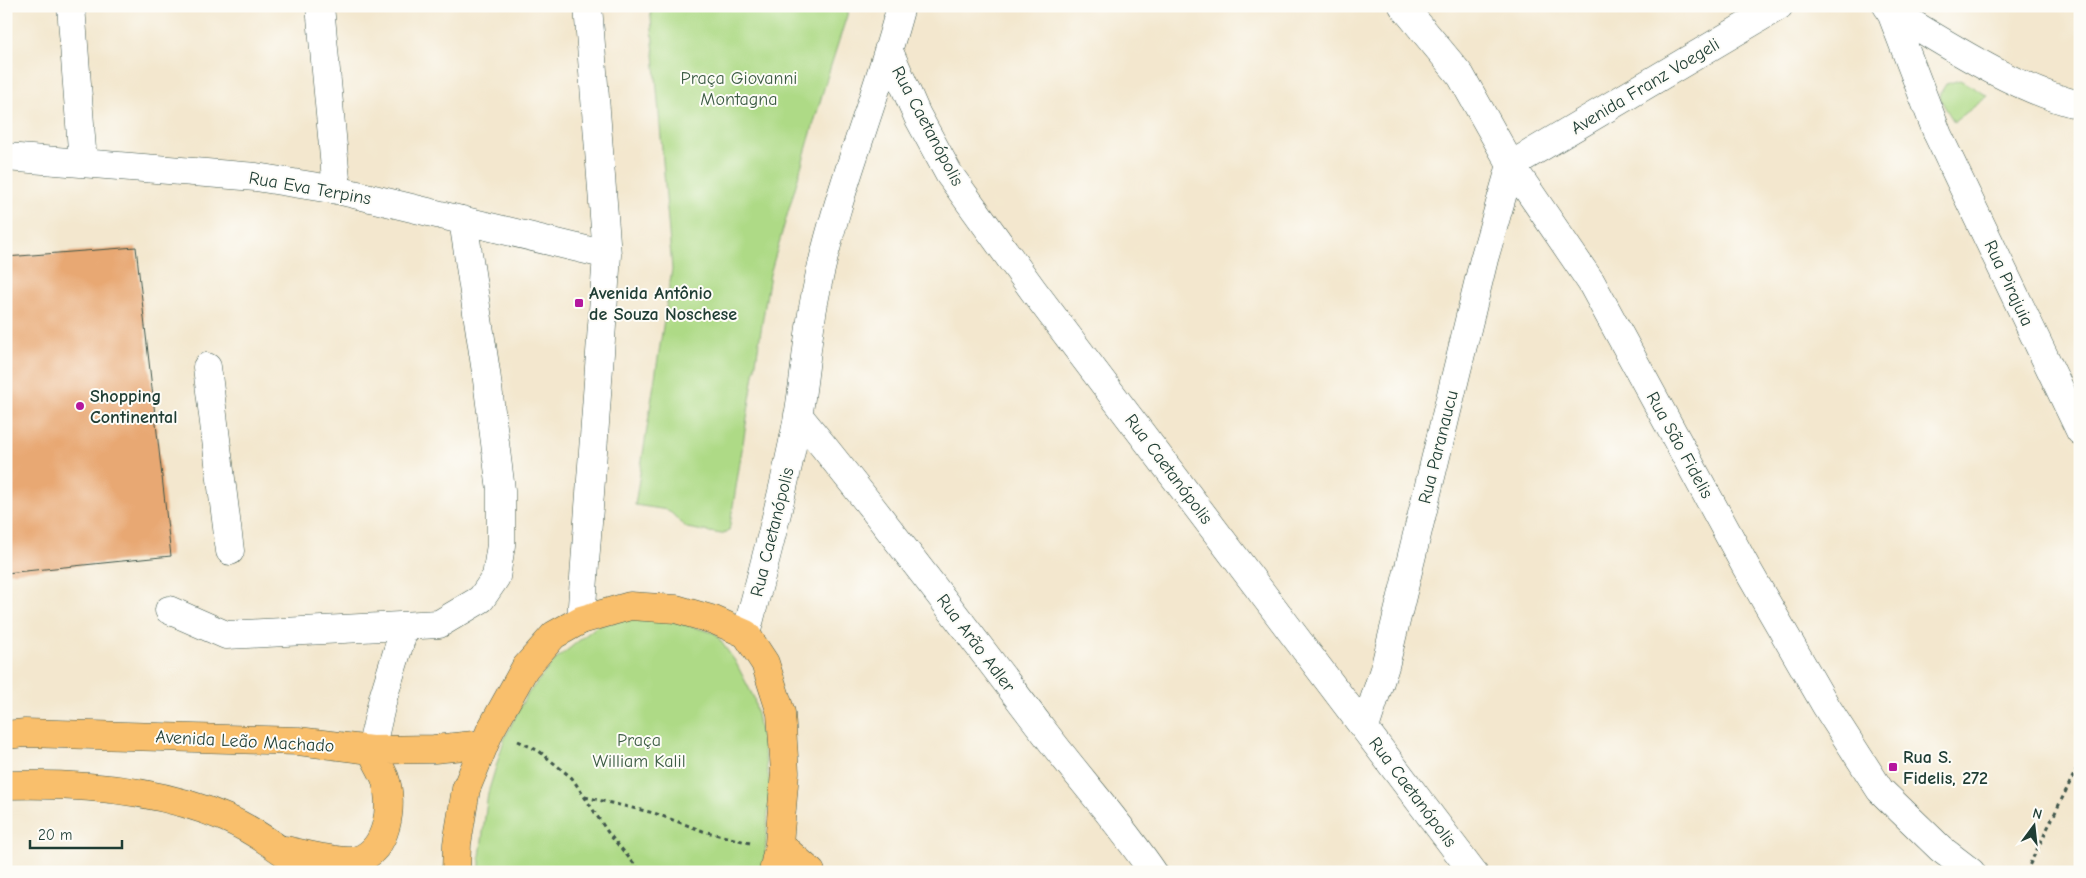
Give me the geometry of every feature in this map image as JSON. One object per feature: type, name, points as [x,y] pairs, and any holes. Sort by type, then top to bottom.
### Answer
[{"type":"main road","points":[[456,872],[456,844],[466,789],[487,737],[525,668],[554,635],[580,620],[630,606],[676,609],[714,620],[746,634],[765,663],[781,713],[785,772],[779,844],[773,872]]},
{"type":"main road","name":"Avenida Leão Machado","points":[[6,734],[298,741],[371,750],[434,750],[487,737]]},
{"type":"main road","points":[[281,849],[328,859],[356,860],[376,848],[386,829],[388,808],[385,779],[371,750]]},
{"type":"main road","points":[[6,785],[31,784],[122,790],[186,804],[227,818],[281,849],[309,872]]},
{"type":"main road","points":[[779,844],[811,872]]},
{"type":"street","points":[[70,6],[83,163]]},
{"type":"street","points":[[320,6],[337,190]]},
{"type":"street","points":[[580,620],[607,255],[588,6]]},
{"type":"street","name":"Rua Caetanópolis","points":[[746,634],[782,497],[798,415],[815,296],[845,180],[889,51],[901,6]]},
{"type":"street","name":"Rua São Fidelis","points":[[1403,6],[1462,76],[1511,165],[1591,282],[1746,567],[1826,706],[1880,790],[1941,849],[1971,872]]},
{"type":"street","name":"Avenida Franz Voegeli","points":[[1511,165],[1779,6]]},
{"type":"street","points":[[1889,8],[1943,42],[2026,86],[2065,102],[2080,105]]},
{"type":"street","name":"Rua Pirajuia","points":[[1889,8],[1938,134],[2080,431]]},
{"type":"street","name":"Rua Caetanópolis","points":[[889,51],[918,115],[949,174],[1033,290],[1473,872]]},
{"type":"street","name":"Rua Eva Terpins","points":[[6,157],[256,177],[337,190],[607,255]]},
{"type":"street","name":"Rua Paranaucu","points":[[1366,728],[1384,666],[1484,259],[1511,165]]},
{"type":"street","points":[[169,610],[226,634],[439,624],[480,599],[496,577],[501,545],[501,490],[486,372],[462,220]]},
{"type":"street","points":[[207,367],[230,551]]},
{"type":"street","name":"Rua Arão Adler","points":[[798,415],[857,487],[1068,762],[1139,850],[1153,872]]},
{"type":"street","points":[[371,750],[383,698],[405,626]]},
{"type":"path","points":[[487,737],[539,751],[572,778],[609,834],[641,872]]},
{"type":"path","points":[[2026,872],[2080,762]]},
{"type":"path","points":[[584,797],[654,813],[703,831],[765,847],[779,844]]},
{"type":"green space","name":"Praça Giovanni Montagna","points":[[650,6],[850,6],[770,274],[729,531],[721,534],[687,528],[668,510],[635,505],[672,269]]},
{"type":"green space","points":[[1960,80],[1988,96],[1954,122],[1940,99],[1941,92],[1946,84]]},
{"type":"green space","name":"Praça William Kalil","points":[[646,614],[715,633],[735,661],[754,698],[770,784],[764,872],[480,872],[480,856],[488,793],[505,737],[526,696],[554,661],[597,626]]},
{"type":"building","name":"Shopping Continental","points":[[136,247],[171,556],[6,573],[6,257]]},
{"type":"place","name":"Avenida Antônio de Souza Noschese","points":[[579,303]]},
{"type":"place","name":"Shopping Continental","points":[[80,406]]},
{"type":"place","name":"Rua S. Fidelis, 272","points":[[1893,767]]}]
